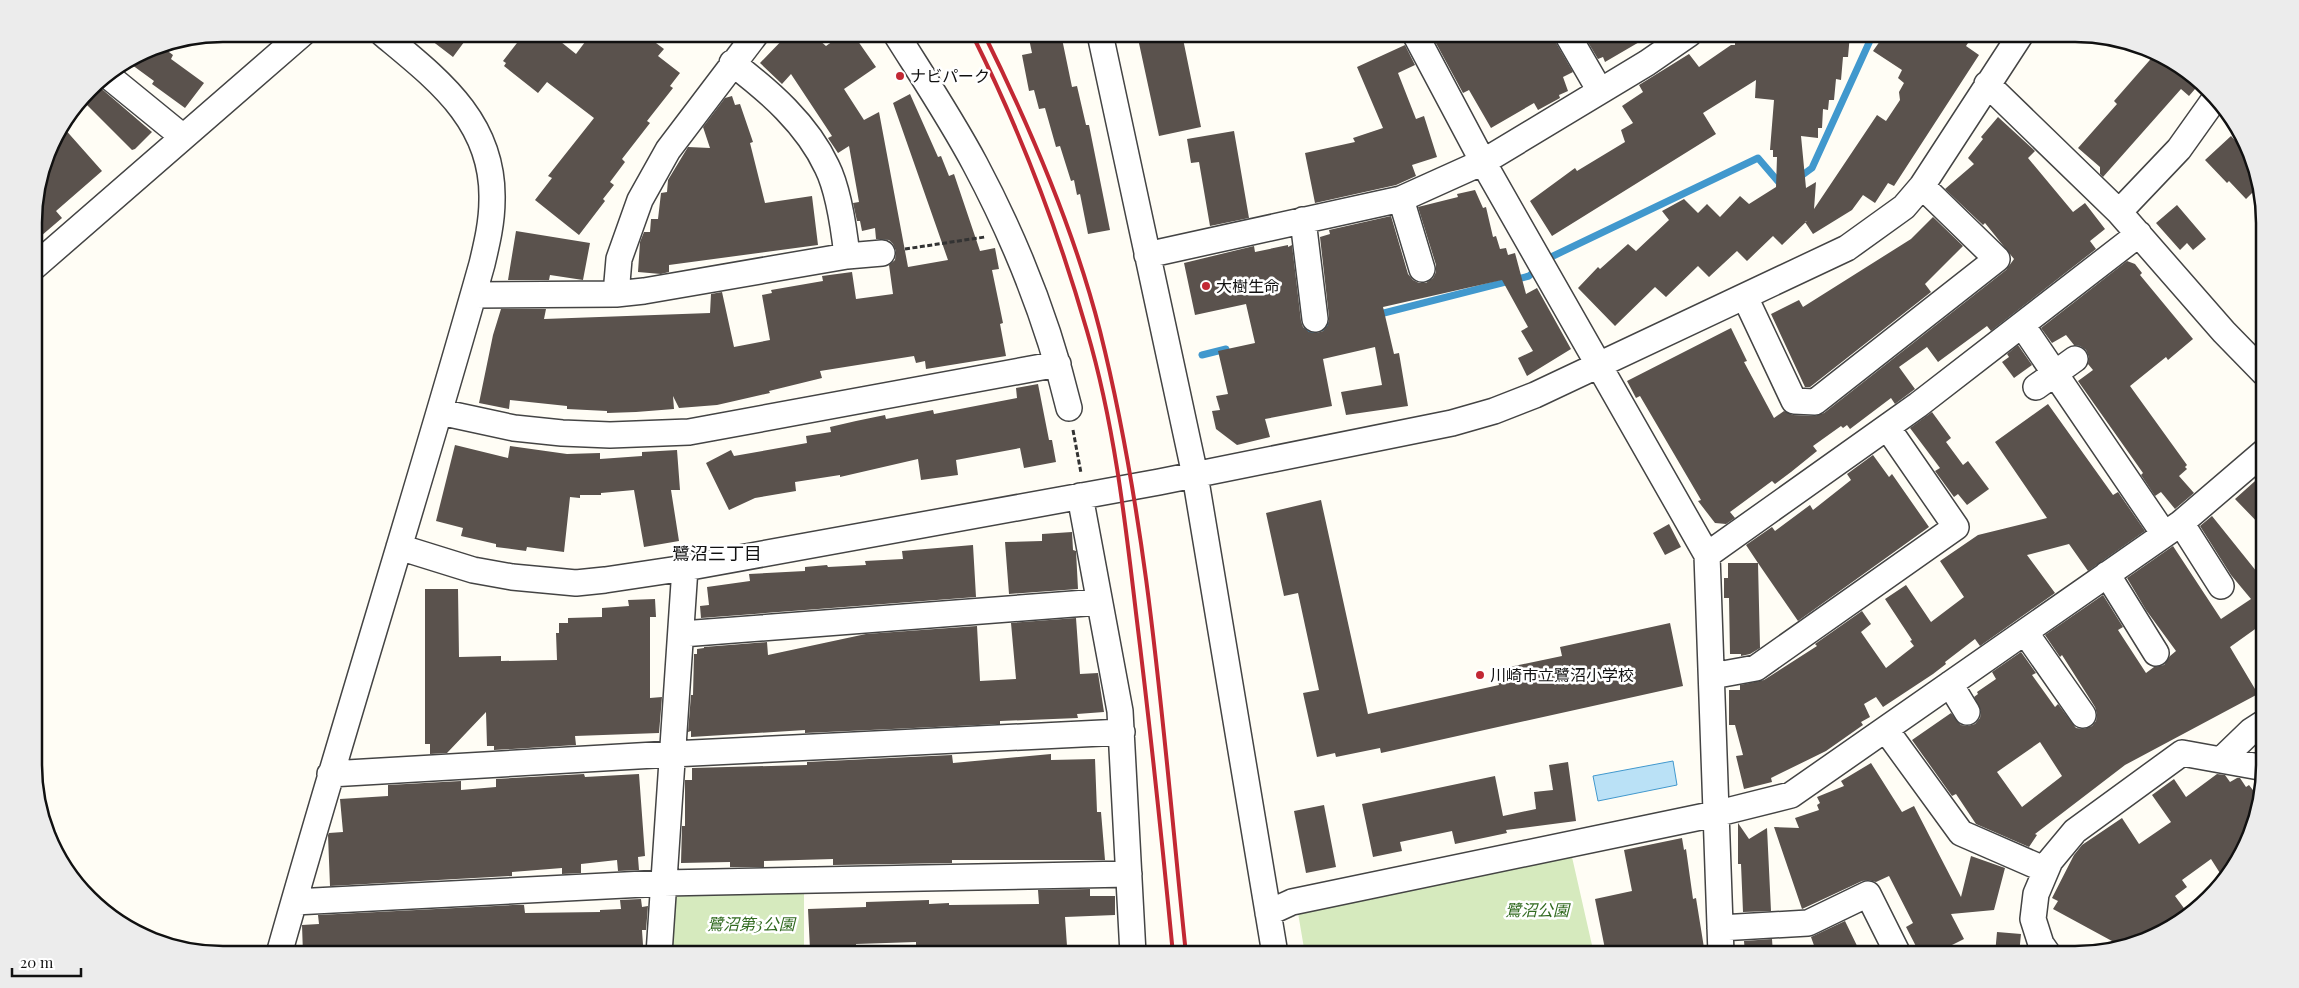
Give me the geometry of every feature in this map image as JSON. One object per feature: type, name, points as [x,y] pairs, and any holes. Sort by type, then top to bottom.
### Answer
[{"type":"street","points":[[42,260],[293,42]]},
{"type":"street","points":[[281,946],[330,774],[440,412],[474,295],[490,228],[492,200],[491,170],[485,148],[473,124],[440,82],[392,42]]},
{"type":"street","points":[[616,294],[619,259],[640,200],[668,150],[749,42]]},
{"type":"street","points":[[901,42],[975,163],[1000,234],[1058,364],[1069,408]]},
{"type":"street","points":[[1102,42],[1195,475],[1274,946]]},
{"type":"street","points":[[1419,42],[1483,162],[1707,555],[1712,676],[1714,814],[1721,946]]},
{"type":"street","points":[[1572,42],[1600,91]]},
{"type":"street","points":[[1147,255],[1401,199],[1483,162],[1647,63],[1677,42]]},
{"type":"street","points":[[399,547],[473,570],[540,581],[576,582],[605,580],[685,568],[1081,487],[1195,475],[1452,423],[1494,411],[1599,366],[1847,248],[1904,207],[1922,186],[2016,42]]},
{"type":"street","points":[[732,63],[766,89],[803,129],[827,167],[843,222],[847,256]]},
{"type":"street","points":[[113,80],[183,137]]},
{"type":"street","points":[[1987,84],[2119,212],[2224,332],[2256,365]]},
{"type":"street","points":[[2119,212],[2179,149],[2212,104]]},
{"type":"street","points":[[1745,297],[1794,401],[1815,402],[1997,259],[1922,186]]},
{"type":"street","points":[[1401,199],[1422,269]]},
{"type":"street","points":[[1303,220],[1314,319]]},
{"type":"street","points":[[1707,555],[1888,427],[2139,234]]},
{"type":"street","points":[[474,295],[616,294],[644,291],[847,256],[882,253]]},
{"type":"street","points":[[2022,325],[2045,380],[2097,455],[2172,528],[2221,586]]},
{"type":"street","points":[[2045,380],[2075,359]]},
{"type":"street","points":[[440,412],[514,428],[562,433],[610,435],[689,432],[1058,364]]},
{"type":"street","points":[[1712,676],[1756,668],[1956,527],[1888,427]]},
{"type":"street","points":[[1268,913],[1292,902],[1714,814],[1791,795],[2172,528],[2256,459]]},
{"type":"street","points":[[1081,487],[1098,602],[1120,711],[1133,946]]},
{"type":"street","points":[[660,946],[685,568]]},
{"type":"street","points":[[2107,574],[2156,653]]},
{"type":"street","points":[[682,634],[1098,602]]},
{"type":"street","points":[[2025,632],[2083,715]]},
{"type":"street","points":[[1950,684],[1967,712]]},
{"type":"street","points":[[2222,759],[2256,728]]},
{"type":"street","points":[[1886,730],[1962,833],[2046,870]]},
{"type":"street","points":[[330,774],[672,754],[1122,732]]},
{"type":"street","points":[[2042,946],[2033,919],[2036,894],[2050,861],[2075,831],[2182,753],[2256,766]]},
{"type":"street","points":[[294,902],[664,883],[1129,874]]},
{"type":"street","points":[[1720,928],[1808,924],[1868,894],[1894,946]]},
{"type":"path","points":[[882,253],[1000,234]]},
{"type":"path","points":[[1069,408],[1081,487]]},
{"type":"green space","name":"鷺沼公園","points":[[1572,857],[1592,946],[1304,946],[1298,913]]},
{"type":"green space","name":"鷺沼第3公園","points":[[804,892],[804,946],[667,946],[669,907],[678,894]]},
{"type":"water","points":[[1673,761],[1677,785],[1598,801],[1593,776]]},
{"type":"building","points":[[433,42],[464,42],[453,57]]},
{"type":"building","points":[[518,42],[561,42],[576,54],[585,42],[655,42],[664,49],[658,56],[680,73],[670,86],[673,88],[647,121],[650,123],[622,159],[625,162],[610,182],[614,185],[603,199],[605,201],[579,235],[535,200],[552,178],[548,176],[594,118],[547,82],[538,93],[504,66],[506,63],[503,61]]},
{"type":"building","points":[[780,42],[821,42],[826,46],[832,42],[859,42],[876,67],[844,89],[864,120],[879,112],[908,267],[948,260],[893,103],[910,94],[938,157],[941,156],[949,176],[954,174],[980,251],[995,248],[999,269],[992,270],[1003,323],[1000,324],[1006,356],[926,369],[925,361],[916,363],[914,356],[820,371],[822,378],[769,391],[770,393],[717,405],[679,408],[673,396],[674,409],[607,413],[607,411],[567,409],[567,406],[510,400],[509,409],[479,403],[493,335],[501,309],[546,309],[544,319],[710,313],[711,294],[722,292],[734,347],[770,340],[762,295],[772,293],[771,290],[823,281],[822,276],[852,272],[856,299],[893,294],[889,265],[895,260],[896,251],[889,240],[876,239],[875,228],[862,231],[860,221],[857,221],[853,203],[859,202],[849,146],[838,153],[828,138],[832,136],[791,74],[782,84],[760,63]]},
{"type":"building","points":[[1030,42],[1063,42],[1072,87],[1077,86],[1086,125],[1089,125],[1110,230],[1088,234],[1080,194],[1077,195],[1074,180],[1071,181],[1060,146],[1056,147],[1045,108],[1039,109],[1034,90],[1029,91],[1022,55],[1032,53]]},
{"type":"building","points":[[1139,42],[1184,42],[1201,127],[1159,136]]},
{"type":"building","points":[[1435,42],[1556,42],[1573,72],[1563,77],[1568,91],[1559,95],[1560,98],[1538,110],[1534,103],[1491,128],[1469,90],[1463,93]]},
{"type":"building","points":[[1588,42],[1639,42],[1605,62],[1603,57],[1598,59]]},
{"type":"building","points":[[1735,42],[1849,42],[1848,57],[1843,57],[1841,80],[1836,79],[1834,100],[1829,100],[1828,110],[1823,109],[1822,128],[1818,128],[1818,138],[1801,136],[1806,188],[1816,182],[1814,209],[1877,115],[1886,121],[1900,100],[1899,92],[1904,83],[1898,78],[1902,70],[1873,51],[1879,42],[1969,42],[1966,46],[1979,55],[1894,186],[1888,183],[1875,203],[1863,195],[1852,210],[1813,234],[1805,223],[1782,245],[1773,236],[1747,261],[1737,251],[1709,277],[1698,266],[1666,297],[1655,287],[1615,326],[1578,288],[1598,267],[1600,269],[1628,244],[1636,251],[1669,220],[1662,211],[1684,199],[1698,213],[1707,204],[1720,217],[1740,196],[1749,204],[1776,187],[1777,157],[1773,157],[1773,150],[1770,150],[1774,100],[1755,98],[1756,80],[1703,113],[1716,134],[1552,236],[1530,201],[1575,168],[1577,171],[1625,142],[1621,130],[1633,123],[1622,106],[1643,92],[1639,85],[1689,54],[1699,67],[1731,45],[1735,45]]},
{"type":"building","points":[[1405,45],[1415,65],[1398,73],[1416,119],[1424,116],[1437,157],[1412,165],[1416,176],[1396,185],[1315,203],[1305,153],[1355,142],[1353,138],[1383,128],[1357,67]]},
{"type":"building","points":[[168,51],[173,55],[171,59],[204,83],[185,108],[152,84],[154,81],[134,66]]},
{"type":"building","points":[[2151,59],[2176,73],[2196,88],[2189,96],[2181,89],[2103,177],[2100,174],[2100,167],[2078,148],[2117,104],[2114,101]]},
{"type":"building","points":[[102,89],[152,132],[132,150],[87,105]]},
{"type":"building","points":[[732,96],[735,105],[740,104],[753,142],[750,143],[765,203],[812,196],[818,245],[669,265],[669,272],[661,274],[638,272],[640,242],[644,232],[650,232],[651,219],[658,219],[661,193],[667,192],[668,180],[688,147],[710,148],[703,127],[725,98]]},
{"type":"building","points":[[1998,117],[2035,151],[2028,158],[2073,212],[2085,203],[2105,229],[2090,241],[2096,249],[1991,331],[1987,326],[1938,362],[1927,347],[1899,367],[1915,389],[1895,404],[1891,398],[1850,429],[1847,425],[1843,428],[1841,426],[1813,446],[1817,451],[1791,472],[1775,484],[1772,481],[1730,512],[1735,518],[1726,524],[1715,523],[1698,501],[1701,500],[1640,396],[1636,398],[1627,381],[1731,328],[1747,361],[1744,362],[1774,418],[1784,411],[1793,415],[1814,416],[1824,413],[2006,270],[2014,259],[1985,223],[1983,225],[1945,189],[1974,164],[1968,158],[1983,139],[1981,137]]},
{"type":"building","points":[[1234,131],[1249,218],[1210,226],[1199,162],[1191,163],[1187,139]]},
{"type":"building","points":[[68,132],[102,171],[56,211],[62,218],[42,235],[46,188],[56,154]]},
{"type":"building","points":[[2231,136],[2238,144],[2243,154],[2254,191],[2246,199],[2229,181],[2227,183],[2205,160]]},
{"type":"building","points":[[1475,190],[1483,208],[1486,207],[1493,237],[1496,236],[1500,249],[1506,248],[1508,255],[1515,253],[1526,294],[1537,288],[1571,349],[1527,376],[1518,358],[1533,351],[1521,331],[1528,327],[1502,280],[1383,307],[1394,354],[1399,353],[1408,406],[1346,415],[1341,392],[1382,385],[1375,347],[1323,359],[1332,406],[1265,419],[1270,437],[1237,445],[1216,429],[1212,411],[1220,410],[1216,396],[1228,394],[1218,351],[1255,343],[1246,304],[1195,315],[1184,263],[1254,246],[1255,252],[1292,245],[1301,321],[1303,327],[1309,332],[1317,333],[1323,331],[1328,325],[1329,317],[1320,237],[1330,234],[1329,230],[1391,216],[1408,274],[1419,283],[1426,283],[1433,278],[1436,272],[1436,265],[1418,207],[1458,197],[1457,194]]},
{"type":"building","points":[[2177,205],[2206,239],[2193,250],[2187,243],[2180,250],[2156,223]]},
{"type":"building","points":[[1933,217],[1963,246],[1925,284],[1931,292],[1810,387],[1805,387],[1771,314],[1799,300],[1803,307],[1911,239]]},
{"type":"building","points":[[516,231],[590,243],[583,280],[550,275],[549,280],[508,280]]},
{"type":"building","points":[[2127,261],[2135,264],[2142,273],[2140,275],[2193,339],[2168,360],[2166,357],[2130,386],[2187,465],[2185,467],[2187,469],[2179,476],[2194,493],[2175,509],[2161,492],[2155,496],[2141,475],[2143,473],[2078,381],[2093,370],[2088,364],[2089,357],[2086,350],[2074,345],[2066,335],[2052,343],[2041,328]]},
{"type":"building","points":[[2018,345],[2032,365],[2014,378],[2002,362],[2009,357],[2007,354]]},
{"type":"building","points":[[1038,384],[1049,440],[1052,440],[1056,462],[1024,468],[1020,448],[956,460],[958,475],[921,480],[918,459],[840,477],[840,475],[795,482],[796,491],[755,498],[729,510],[706,463],[731,450],[734,456],[807,443],[806,436],[831,432],[830,427],[856,421],[885,415],[886,419],[933,410],[934,414],[1017,398],[1016,388]]},
{"type":"building","points":[[2048,404],[2113,495],[2118,492],[2145,531],[2088,571],[2069,544],[2027,555],[2055,593],[1980,646],[1975,639],[1945,662],[1946,664],[1933,674],[1883,707],[1876,697],[1864,704],[1870,717],[1861,722],[1863,725],[1826,751],[1771,778],[1772,782],[1744,789],[1736,756],[1743,755],[1735,725],[1729,725],[1729,690],[1740,690],[1740,685],[1764,680],[1817,646],[1815,644],[1862,611],[1871,624],[1861,632],[1886,668],[1914,646],[1885,599],[1906,585],[1931,622],[1964,597],[1940,561],[1978,535],[2047,518],[1995,442]]},
{"type":"building","points":[[1932,412],[1951,438],[1946,442],[1963,465],[1968,461],[1989,489],[1967,505],[1958,494],[1954,497],[1935,471],[1940,468],[1910,428]]},
{"type":"building","points":[[455,445],[508,458],[510,446],[567,454],[600,453],[600,459],[642,456],[642,452],[677,450],[680,490],[671,490],[679,541],[644,547],[634,490],[601,493],[601,495],[580,495],[580,498],[570,497],[564,552],[527,547],[526,551],[496,547],[496,544],[461,536],[463,528],[436,521]]},
{"type":"building","points":[[1873,455],[1889,477],[1892,474],[1929,527],[1798,621],[1746,545],[1772,527],[1775,531],[1810,505],[1813,510],[1851,480],[1847,474]]},
{"type":"building","points":[[2256,480],[2256,521],[2235,499]]},
{"type":"building","points":[[1321,500],[1368,714],[1499,685],[1495,670],[1562,656],[1560,647],[1670,623],[1683,686],[1381,753],[1380,748],[1336,757],[1335,753],[1317,757],[1303,693],[1319,690],[1298,593],[1284,596],[1266,513]]},
{"type":"building","points":[[2212,516],[2256,571],[2256,628],[2230,647],[2256,691],[2256,695],[2125,765],[2035,834],[2037,835],[2029,847],[1976,824],[1956,794],[1952,796],[1912,740],[1951,713],[1961,725],[1975,724],[1980,718],[1981,712],[1974,697],[1978,694],[1977,692],[1996,679],[1992,672],[2021,652],[2036,673],[2032,675],[2055,707],[2058,704],[2076,728],[2084,729],[2092,726],[2096,721],[2095,707],[2062,655],[2060,657],[2045,635],[2103,595],[2123,627],[2118,630],[2146,673],[2154,667],[2164,665],[2176,651],[2146,610],[2127,578],[2173,546],[2221,619],[2251,599],[2231,575],[2200,526]],"holes":[[[2040,742],[2062,776],[2022,807],[1997,772]]]},
{"type":"building","points":[[1669,524],[1681,547],[1665,555],[1653,533]]},
{"type":"building","points":[[1072,532],[1073,550],[1076,551],[1078,589],[1009,594],[1005,542],[1042,541],[1042,534]]},
{"type":"building","points":[[973,545],[976,597],[701,618],[700,606],[709,605],[707,587],[750,581],[749,574],[805,571],[805,567],[827,565],[828,567],[866,565],[865,561],[903,559],[902,551]]},
{"type":"building","points":[[1728,563],[1758,563],[1760,648],[1750,654],[1741,656],[1741,654],[1730,654],[1729,598],[1724,598],[1724,578],[1728,578]]},
{"type":"building","points":[[425,589],[458,589],[459,657],[501,656],[501,661],[557,660],[556,633],[559,633],[559,623],[568,623],[568,618],[602,617],[602,608],[629,606],[628,600],[655,599],[656,617],[650,617],[650,698],[662,697],[659,733],[575,736],[576,745],[494,750],[494,746],[487,746],[486,712],[447,753],[430,754],[430,744],[425,744]]},
{"type":"building","points":[[1076,618],[1080,674],[1098,673],[1104,712],[1077,714],[1078,718],[1000,721],[1000,724],[805,733],[805,730],[691,737],[691,731],[688,732],[691,695],[693,695],[694,654],[697,654],[697,649],[767,642],[768,655],[866,634],[977,626],[980,681],[1016,679],[1011,623]]},
{"type":"building","points":[[1051,754],[1051,760],[1095,759],[1097,812],[1101,812],[1105,860],[952,860],[952,863],[833,865],[833,859],[764,861],[764,867],[730,867],[730,862],[681,863],[682,826],[685,826],[685,780],[692,780],[692,768],[807,765],[807,762],[952,755],[953,763]]},
{"type":"building","points":[[1568,762],[1576,821],[1506,830],[1507,833],[1455,844],[1452,831],[1400,842],[1402,851],[1373,857],[1362,804],[1495,776],[1503,816],[1536,809],[1534,792],[1553,790],[1549,765]]},
{"type":"building","points":[[1871,763],[1902,812],[1914,806],[1961,897],[1971,856],[2005,868],[1994,910],[1951,914],[1964,939],[1950,946],[1916,946],[1906,927],[1913,923],[1889,876],[1876,882],[1862,881],[1802,909],[1774,827],[1799,828],[1795,818],[1819,810],[1817,805],[1820,803],[1817,797],[1844,786],[1841,781]]},
{"type":"building","points":[[584,774],[585,777],[639,774],[645,856],[638,857],[639,870],[618,871],[617,860],[581,864],[581,873],[562,874],[562,868],[512,872],[512,876],[330,886],[328,835],[329,833],[343,832],[340,799],[388,796],[388,785],[461,781],[461,790],[496,787],[496,779]]},
{"type":"building","points":[[2217,774],[2225,775],[2230,782],[2240,778],[2246,787],[2249,785],[2254,792],[2243,834],[2220,873],[2211,859],[2182,880],[2187,887],[2175,896],[2185,909],[2145,932],[2113,942],[2053,909],[2058,901],[2052,898],[2074,855],[2082,845],[2122,818],[2139,844],[2171,822],[2152,795],[2174,779],[2186,797]]},
{"type":"building","points":[[1324,805],[1336,867],[1306,873],[1294,811]]},
{"type":"building","points":[[1738,823],[1749,839],[1767,828],[1771,911],[1743,912],[1741,864],[1738,864]]},
{"type":"building","points":[[1682,838],[1684,850],[1686,849],[1693,899],[1696,898],[1704,946],[1604,946],[1595,899],[1632,891],[1624,850]]},
{"type":"building","points":[[1090,889],[1090,896],[1115,896],[1115,915],[1065,917],[1067,946],[916,946],[916,942],[856,944],[856,946],[810,946],[808,909],[866,907],[866,902],[929,900],[929,904],[949,903],[949,905],[1039,904],[1038,890]]},
{"type":"building","points":[[641,899],[642,907],[648,906],[646,930],[642,930],[643,945],[303,946],[302,925],[319,924],[318,915],[513,905],[524,905],[525,913],[600,912],[600,910],[621,909],[620,900]]},
{"type":"building","points":[[1845,921],[1857,946],[1814,946],[1811,937]]},
{"type":"building","points":[[1997,932],[2021,934],[2020,946],[1996,946]]},
{"type":"building","points":[[1772,939],[1772,946],[1744,946],[1744,941]]},
{"type":"waterway","points":[[1797,179],[1812,168],[1869,42]]},
{"type":"waterway","points":[[1376,315],[1529,276],[1549,258],[1758,158],[1782,186]]},
{"type":"waterway","points":[[1300,333],[1336,324]]},
{"type":"waterway","points":[[1202,355],[1226,349]]},
{"type":"railway","points":[[976,42],[1006,106],[1050,217],[1076,293],[1105,401],[1118,471],[1128,542],[1172,946]]},
{"type":"railway","points":[[988,42],[1035,143],[1078,255],[1100,331],[1117,408],[1132,485],[1154,641],[1185,946]]},
{"type":"place","name":"ナビパーク","points":[[900,76]]},
{"type":"place","name":"大樹生命","points":[[1206,286]]},
{"type":"place","name":"川崎市立鷺沼小学校","points":[[1480,675]]},
{"type":"district","name":"鷺沼三丁目","points":[[717,554]]}]
